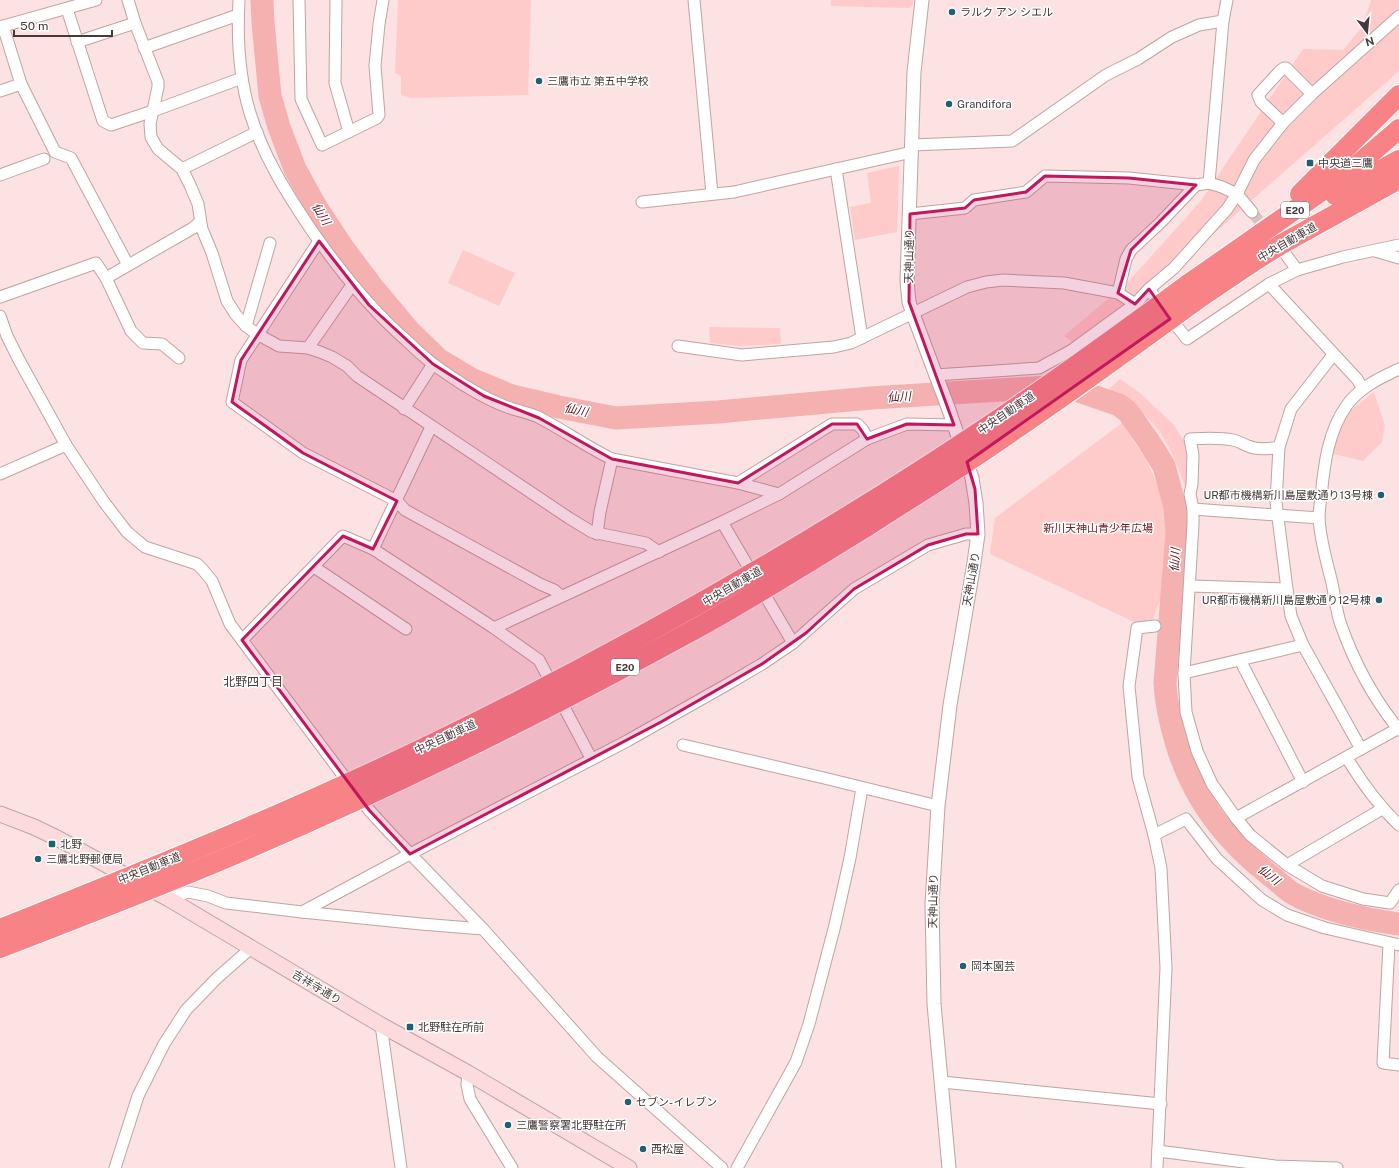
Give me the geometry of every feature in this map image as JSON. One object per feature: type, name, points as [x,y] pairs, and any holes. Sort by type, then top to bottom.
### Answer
[{"type":"highway","points":[[1235,250],[1300,195],[1399,95]]},
{"type":"highway","name":"中央自動車道","points":[[0,948],[226,858],[466,748],[580,691],[691,631],[798,570],[1009,435],[1077,387],[1194,291],[1235,250],[1349,172],[1399,129]]},
{"type":"highway","points":[[1235,250],[1298,214],[1399,160]]},
{"type":"highway","name":"中央自動車道","points":[[0,929],[221,839],[342,786],[473,724],[582,668],[700,604],[793,550],[856,511],[994,422],[1130,327],[1194,291],[1256,260],[1280,245],[1399,179]]},
{"type":"main road","name":"吉祥寺通り","points":[[0,814],[34,827],[57,838],[169,899],[381,1025],[468,1073],[629,1168]]},
{"type":"street","points":[[96,0],[2,27],[22,84],[54,152],[71,158],[128,265]]},
{"type":"street","points":[[128,0],[144,48],[158,82],[150,124],[151,137],[158,149],[182,169],[197,199],[200,222],[227,301],[236,315],[246,326],[278,346],[308,348],[332,357],[347,366],[357,376],[431,427],[592,532],[646,543],[654,547],[659,552]]},
{"type":"street","points":[[239,0],[239,46],[242,78],[256,132],[267,159],[286,192],[352,285],[390,326],[432,364],[484,396],[507,407],[539,418],[596,452],[612,459],[738,483],[779,494]]},
{"type":"street","points":[[299,0],[301,99],[322,145],[377,118],[379,115],[375,66],[383,0]]},
{"type":"street","points":[[336,0],[335,83],[349,132]]},
{"type":"street","points":[[694,0],[712,194]]},
{"type":"street","name":"天神山通り","points":[[922,0],[914,72],[907,281],[909,302],[912,314],[949,410],[975,490],[978,534],[950,705],[938,806],[932,904],[934,1004],[949,1168]]},
{"type":"street","points":[[1209,183],[1223,21],[1227,0]]},
{"type":"street","points":[[67,9],[103,122],[111,125],[242,78]]},
{"type":"street","points":[[144,48],[238,15]]},
{"type":"street","points":[[937,378],[1039,368],[1072,350],[1135,304],[1149,289],[1174,268],[1227,209],[1237,194],[1254,160],[1283,123],[1312,94],[1399,16]]},
{"type":"street","points":[[642,202],[734,192],[836,169],[912,148],[1012,141],[1106,75],[1138,59],[1172,37],[1199,25],[1223,21]]},
{"type":"street","points":[[77,42],[135,23]]},
{"type":"street","points":[[1283,123],[1261,102],[1258,95],[1275,76],[1286,68],[1312,94]]},
{"type":"street","points":[[0,91],[22,84]]},
{"type":"street","points":[[182,169],[256,132]]},
{"type":"street","points":[[0,174],[44,159]]},
{"type":"street","points":[[836,169],[862,338]]},
{"type":"street","points":[[910,214],[965,208],[974,200],[1026,192],[1045,176],[1129,178],[1196,185],[1209,183],[1237,194],[1252,212]]},
{"type":"street","points":[[1118,293],[1126,259],[1131,250],[1160,223],[1196,185]]},
{"type":"street","points":[[106,278],[194,228],[200,222]]},
{"type":"street","points":[[320,241],[241,360],[232,402],[303,453],[396,501],[405,510],[540,584],[554,590],[561,596]]},
{"type":"street","points":[[246,326],[270,243]]},
{"type":"street","points":[[1149,289],[1187,339],[1269,284],[1297,270],[1342,257],[1399,245]]},
{"type":"street","points":[[1375,250],[1399,258]]},
{"type":"street","points":[[1284,252],[1297,270]]},
{"type":"street","points":[[0,298],[96,264],[106,278],[131,331],[143,343],[162,344],[179,358]]},
{"type":"street","points":[[678,346],[742,355],[834,347],[850,344],[967,287],[986,282],[1003,280],[1064,283],[1118,293],[1135,304]]},
{"type":"street","points":[[1269,284],[1333,355],[1357,379],[1363,389]]},
{"type":"street","points":[[308,348],[352,285]]},
{"type":"street","points":[[0,316],[7,336],[19,360],[66,444],[104,502],[127,532],[145,548],[197,564],[203,570],[212,581],[230,624],[369,810],[483,928],[597,1057],[722,1168]]},
{"type":"street","points":[[1333,355],[1291,409],[1279,447],[1276,502],[1286,589],[1292,616],[1303,645],[1362,749]]},
{"type":"street","points":[[404,408],[432,364]]},
{"type":"street","points":[[1236,818],[1399,729],[1379,702],[1364,677],[1348,644],[1335,606],[1319,518],[1326,461],[1333,432],[1338,419],[1348,404],[1363,389],[1399,369]]},
{"type":"street","points":[[738,483],[832,424],[857,424],[867,439]]},
{"type":"street","points":[[494,628],[659,552],[779,494],[867,439],[907,424],[954,425]]},
{"type":"street","points":[[373,549],[431,427]]},
{"type":"street","points":[[1279,447],[1270,449],[1249,447],[1235,440],[1210,437],[1190,439],[1193,455],[1193,472],[1190,494],[1193,509],[1190,586],[1184,672],[1186,712],[1197,751],[1212,784],[1250,836],[1287,865],[1322,886],[1363,898],[1390,903],[1399,890]]},
{"type":"street","points":[[0,474],[66,444]]},
{"type":"street","points":[[597,534],[600,512],[612,459]]},
{"type":"street","points":[[1193,509],[1319,518]]},
{"type":"street","points":[[722,522],[793,643]]},
{"type":"street","points":[[302,912],[661,722],[762,664],[793,643],[854,588],[928,545],[966,534],[978,534]]},
{"type":"street","points":[[242,640],[343,536],[373,549],[494,628],[539,660],[591,758]]},
{"type":"street","points":[[314,567],[406,629]]},
{"type":"street","points":[[1190,586],[1286,589]]},
{"type":"street","points":[[1155,626],[1137,628],[1129,686],[1138,777],[1154,835],[1161,868],[1166,968],[1157,1168]]},
{"type":"street","points":[[1184,672],[1303,645]]},
{"type":"street","points":[[1240,660],[1303,782]]},
{"type":"street","points":[[683,745],[938,806]]},
{"type":"street","points":[[1346,758],[1382,809],[1399,825]]},
{"type":"street","points":[[737,1168],[796,1062],[809,1024],[837,917],[850,858],[862,788]]},
{"type":"street","points":[[1287,865],[1382,809]]},
{"type":"street","points":[[1154,835],[1186,819],[1217,859],[1262,900],[1287,914],[1325,928],[1394,944],[1383,1063],[1399,1065]]},
{"type":"street","points":[[169,899],[188,892],[208,896],[226,903],[420,924],[483,928]]},
{"type":"street","points":[[115,1168],[138,1096],[164,1044],[186,1010],[217,978],[251,948]]},
{"type":"street","points":[[381,1025],[401,1168]]},
{"type":"street","points":[[468,1073],[467,1085],[470,1099],[512,1168]]},
{"type":"street","points":[[942,1082],[1161,1104]]},
{"type":"street","points":[[1158,1151],[1224,1164],[1274,1167],[1337,1168]]},
{"type":"highlighted area","points":[[1045,176],[1129,178],[1196,185],[1131,250],[1118,293],[1135,304],[1149,289],[1170,319],[967,462],[975,489],[978,534],[966,534],[928,545],[854,589],[806,633],[762,664],[661,722],[410,854],[369,810],[242,640],[343,536],[373,549],[397,501],[303,453],[232,402],[241,360],[319,241],[369,305],[433,364],[484,396],[539,418],[612,459],[738,483],[832,424],[857,424],[867,439],[907,424],[954,425],[909,302],[910,214],[965,208],[974,200],[1026,192]]},
{"type":"green space","points":[[398,0],[531,0],[528,95],[411,98],[401,95],[401,76],[395,73]]},
{"type":"green space","points":[[831,0],[913,0],[913,4],[909,8],[831,6]]},
{"type":"green space","points":[[1371,0],[1399,0],[1399,71],[1081,349],[1064,336],[1128,282],[1200,202],[1303,49],[1343,50],[1362,27]]},
{"type":"green space","points":[[899,166],[897,232],[855,240],[850,207],[871,203],[867,173]]},
{"type":"green space","points":[[463,250],[515,273],[499,306],[448,283]]},
{"type":"green space","points":[[709,327],[780,328],[781,344],[739,346],[710,343]]},
{"type":"green space","points":[[1120,379],[1140,393],[1173,424],[1184,441],[1190,472],[1185,486],[1169,448],[1157,428],[1140,412],[1109,389]]},
{"type":"green space","points":[[1374,392],[1385,426],[1382,442],[1363,461],[1333,454],[1338,435],[1350,411]]},
{"type":"green space","name":"新川天神山青少年広場","points":[[1122,423],[1146,460],[1171,515],[1165,587],[1149,629],[990,554],[995,518]]},
{"type":"waterway","name":"仙川","points":[[262,0],[270,96],[279,127],[295,169],[316,207],[343,248],[373,288],[409,331],[439,360],[471,379],[512,396],[616,418],[718,412],[871,398],[1064,386],[1119,405],[1128,412],[1164,466],[1175,507],[1177,533],[1165,683],[1168,707],[1177,745],[1193,784],[1202,801],[1226,834],[1255,863],[1289,891],[1317,905],[1330,909],[1358,917],[1399,924]]},
{"type":"tunnel","points":[[1252,212],[1269,233]]},
{"type":"place","name":"ラルク アン シエル","points":[[952,12]]},
{"type":"place","name":"三鷹市立 第五中学校","points":[[539,81]]},
{"type":"place","name":"Grandifora","points":[[949,104]]},
{"type":"place","name":"中央道三鷹","points":[[1310,163]]},
{"type":"place","name":"UR都市機構新川島屋敷通り13号棟","points":[[1381,495]]},
{"type":"place","name":"UR都市機構新川島屋敷通り12号棟","points":[[1379,600]]},
{"type":"place","name":"北野","points":[[52,844]]},
{"type":"place","name":"三鷹北野郵便局","points":[[38,859]]},
{"type":"place","name":"岡本園芸","points":[[963,966]]},
{"type":"place","name":"北野駐在所前","points":[[410,1027]]},
{"type":"place","name":"セブン-イレブン","points":[[628,1102]]},
{"type":"place","name":"三鷹警察署北野駐在所","points":[[508,1125]]},
{"type":"place","name":"西松屋","points":[[643,1149]]},
{"type":"district","name":"北野四丁目","points":[[253,682]]}]
